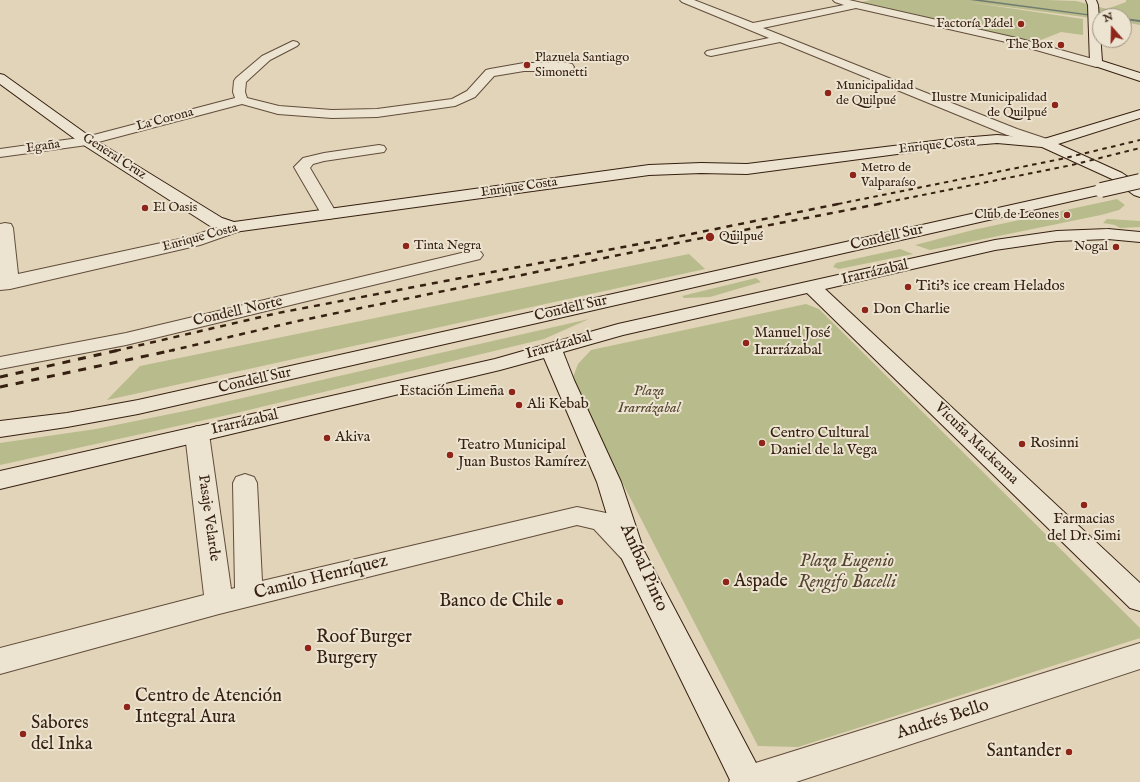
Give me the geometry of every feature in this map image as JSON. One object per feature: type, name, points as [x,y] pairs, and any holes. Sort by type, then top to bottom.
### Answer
[{"type":"street","points":[[685,0],[1012,132],[1045,143],[1117,176],[1140,192]]},
{"type":"street","points":[[838,0],[856,6],[1017,41],[1140,77]]},
{"type":"street","points":[[1092,2],[1096,63]]},
{"type":"street","points":[[751,27],[856,6]]},
{"type":"street","points":[[711,53],[779,39]]},
{"type":"street","points":[[293,44],[266,58],[240,81],[239,92],[242,100],[278,110],[332,114],[377,113],[455,102],[471,94],[490,73],[524,67],[568,67]]},
{"type":"street","name":"General Cruz","points":[[0,78],[87,141],[216,222],[234,227]]},
{"type":"street","name":"La Corona","points":[[87,141],[242,100]]},
{"type":"street","points":[[1045,143],[1140,114]]},
{"type":"street","name":"Enrique Costa","points":[[5,283],[194,241],[234,227],[649,170],[701,168],[747,169],[950,143],[997,139],[1045,143]]},
{"type":"street","name":"Egaña","points":[[0,153],[87,141]]},
{"type":"street","points":[[329,214],[302,167],[308,162],[324,157],[379,149]]},
{"type":"street","name":"Condell Sur","points":[[0,429],[138,408],[1140,181]]},
{"type":"street","points":[[5,228],[5,283]]},
{"type":"street","name":"Irarrázabal","points":[[0,480],[500,364],[618,330],[995,245],[1057,236],[1122,234],[1140,231]]},
{"type":"street","name":"Irarrázabal","points":[[1122,234],[1140,237]]},
{"type":"street","name":"Condell Norte","points":[[0,363],[126,339],[474,255]]},
{"type":"street","name":"Vicuña Mackenna","points":[[812,287],[1140,600]]},
{"type":"street","name":"Aníbal Pinto","points":[[551,349],[563,380],[609,482],[631,551],[748,782]]},
{"type":"street","name":"Pasaje Velarde","points":[[197,434],[219,603]]},
{"type":"street","points":[[244,483],[249,595]]},
{"type":"street","name":"Camilo Henríquez","points":[[0,660],[249,595],[577,516],[602,522],[631,551]]},
{"type":"street","name":"Andrés Bello","points":[[748,782],[1140,656]]},
{"type":"green space","name":"Factoría Pádel","points":[[871,0],[1045,0],[1076,1],[1103,8],[1092,8],[1092,18],[968,2],[1083,19],[1083,35],[1061,32],[1036,42],[861,2]]},
{"type":"green space","name":"Factoría Pádel","points":[[1126,0],[1140,0],[1140,25],[1132,24],[1132,8],[1110,8],[1126,2]]},
{"type":"green space","points":[[1117,199],[1125,205],[1119,210],[1101,215],[930,250],[915,245],[973,230]]},
{"type":"green space","points":[[1107,219],[1140,221],[1140,227],[1120,228],[1115,225],[1103,223]]},
{"type":"green space","points":[[900,249],[913,254],[839,269],[833,267],[836,263]]},
{"type":"green space","points":[[689,254],[705,269],[107,400],[140,366]]},
{"type":"green space","points":[[756,278],[761,282],[710,297],[684,298],[682,296]]},
{"type":"green space","name":"Plaza Eugenio Rengifo Bacelli","points":[[806,304],[819,309],[1140,628],[1140,638],[798,747],[758,746],[571,383],[578,364],[591,350]]},
{"type":"green space","points":[[589,319],[544,339],[232,414],[0,465],[0,443],[96,429],[190,410]]},
{"type":"waterway","points":[[972,0],[1092,15]]},
{"type":"waterway","points":[[1132,20],[1140,21]]},
{"type":"railway","points":[[838,204],[1061,159],[1140,140]]},
{"type":"railway","points":[[878,204],[1072,165],[1140,148]]},
{"type":"railway","points":[[115,351],[278,313],[686,235],[843,203]]},
{"type":"railway","points":[[169,351],[298,321],[692,240],[884,203]]},
{"type":"railway","points":[[0,377],[119,350]]},
{"type":"railway","points":[[0,387],[174,350]]},
{"type":"place","name":"Factoría Pádel","points":[[1021,24]]},
{"type":"place","name":"The Box","points":[[1061,45]]},
{"type":"place","name":"Plazuela Santiago Simonetti","points":[[527,65]]},
{"type":"place","name":"Municipalidad de Quilpué","points":[[828,93]]},
{"type":"place","name":"Ilustre Municipalidad de Quilpué","points":[[1055,105]]},
{"type":"place","name":"Metro de Valparaíso","points":[[853,175]]},
{"type":"place","name":"El Oasis","points":[[145,208]]},
{"type":"place","name":"Club de Leones","points":[[1067,215]]},
{"type":"place","name":"Quilpué","points":[[710,237]]},
{"type":"place","name":"Tinta Negra","points":[[406,246]]},
{"type":"place","name":"Nogal","points":[[1116,247]]},
{"type":"place","name":"Titi's ice cream Helados","points":[[908,287]]},
{"type":"place","name":"Don Charlie","points":[[865,310]]},
{"type":"place","name":"Manuel José Irarrázabal","points":[[746,343]]},
{"type":"place","name":"Estación Limeña","points":[[512,392]]},
{"type":"place","name":"Ali Kebab","points":[[519,405]]},
{"type":"place","name":"Akiva","points":[[327,438]]},
{"type":"place","name":"Centro Cultural Daniel de la Vega","points":[[762,443]]},
{"type":"place","name":"Rosinni","points":[[1022,444]]},
{"type":"place","name":"Teatro Municipal Juan Bustos Ramírez","points":[[450,455]]},
{"type":"place","name":"Farmacias del Dr. Simi","points":[[1084,505]]},
{"type":"place","name":"Aspade","points":[[726,582]]},
{"type":"place","name":"Banco de Chile","points":[[560,602]]},
{"type":"place","name":"Roof Burger Burgery","points":[[308,648]]},
{"type":"place","name":"Centro de Atención Integral Aura","points":[[127,707]]},
{"type":"place","name":"Sabores del Inka","points":[[23,734]]},
{"type":"place","name":"Santander","points":[[1069,752]]},
{"type":"park label","name":"Plaza Irarrázabal","points":[[649,400]]}]
